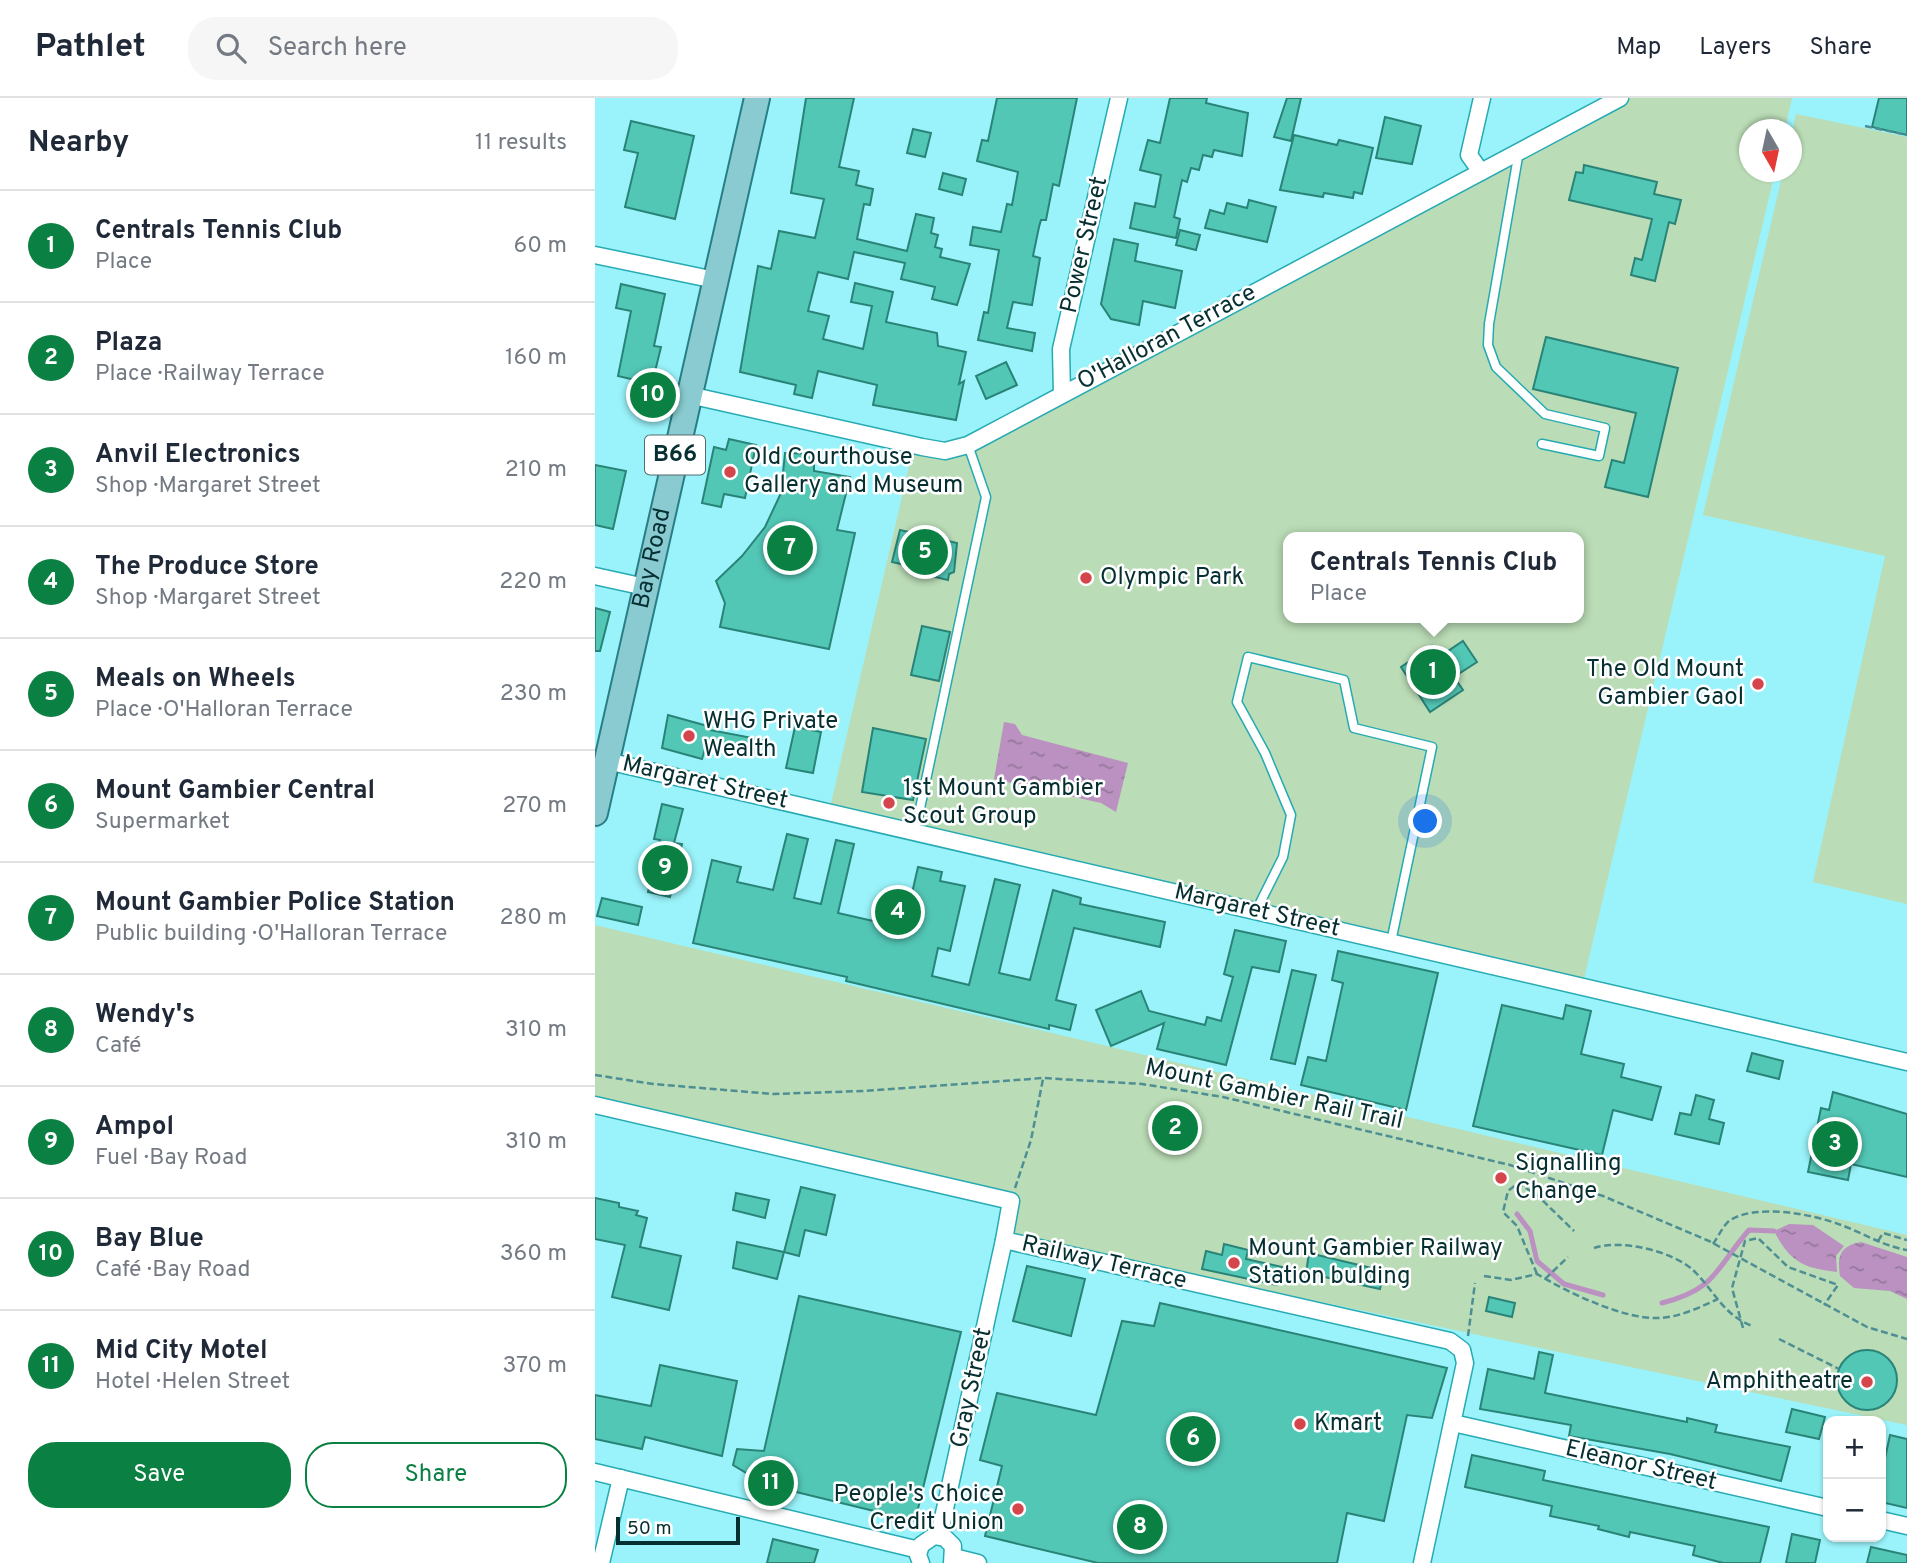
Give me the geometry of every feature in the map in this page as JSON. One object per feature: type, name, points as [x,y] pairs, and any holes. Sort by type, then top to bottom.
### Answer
[{"type":"main road","name":"Bay Road","points":[[595,813],[757,98]]},
{"type":"street","name":"Power Street","points":[[1062,394],[1061,349],[1119,98]]},
{"type":"street","points":[[1481,172],[1469,155],[1482,98]]},
{"type":"street","name":"O'Halloran Terrace","points":[[689,395],[946,451],[968,445],[1620,98]]},
{"type":"street","points":[[595,254],[715,281]]},
{"type":"street","points":[[595,576],[645,587]]},
{"type":"street","name":"Margaret Street","points":[[607,761],[1907,1062]]},
{"type":"street","name":"Railway Terrace","points":[[595,1105],[1011,1201],[1004,1240],[1450,1341],[1462,1350],[1465,1363]]},
{"type":"street","name":"Gray Street","points":[[939,1536],[1004,1240]]},
{"type":"street","points":[[1422,1563],[1465,1363]]},
{"type":"street","name":"Eleanor Street","points":[[1453,1423],[1823,1507]]},
{"type":"street","points":[[595,1472],[920,1556],[924,1540],[939,1536],[950,1541],[953,1560],[978,1563]]},
{"type":"street","points":[[601,1563],[621,1478]]},
{"type":"street","points":[[1886,1521],[1907,1526]]},
{"type":"lane","points":[[1519,151],[1489,324],[1488,345],[1496,367],[1545,414],[1605,428],[1599,456],[1542,444]]},
{"type":"lane","points":[[915,832],[986,497],[968,445]]},
{"type":"lane","points":[[1256,911],[1283,857],[1291,815],[1265,753],[1237,702],[1248,657],[1344,680],[1354,728],[1432,747],[1391,942]]},
{"type":"path","points":[[1865,126],[1907,135]]},
{"type":"path","name":"Mount Gambier Rail Trail","points":[[595,1074],[653,1084],[773,1094],[864,1091],[1043,1077],[1142,1084],[1223,1097],[1510,1165],[1603,1196],[1713,1244],[1867,1327],[1907,1339]]},
{"type":"path","points":[[1011,1201],[1031,1140],[1043,1077]]},
{"type":"path","points":[[1574,1231],[1537,1195],[1518,1183],[1508,1191],[1503,1212],[1517,1227],[1537,1274],[1564,1291],[1614,1310],[1659,1318],[1692,1311],[1718,1299]]},
{"type":"path","points":[[1713,1244],[1728,1222],[1750,1214],[1781,1211],[1843,1225],[1878,1241],[1907,1250]]},
{"type":"path","points":[[1878,1241],[1883,1233],[1907,1240]]},
{"type":"path","points":[[1744,1328],[1732,1289],[1745,1241],[1758,1238],[1789,1267],[1838,1285],[1824,1305]]},
{"type":"path","points":[[1594,1248],[1609,1243],[1628,1244],[1691,1268],[1734,1319],[1752,1326]]},
{"type":"path","points":[[1545,1279],[1569,1257]]},
{"type":"path","points":[[1484,1276],[1511,1280],[1537,1274]]},
{"type":"path","points":[[1465,1363],[1475,1283]]},
{"type":"path","points":[[1779,1339],[1839,1369]]},
{"type":"green space","name":"Olympic Park","points":[[1620,98],[1792,98],[1787,119],[1739,119],[1739,182],[1773,182],[1582,987],[829,812],[914,445],[945,451]]},
{"type":"green space","points":[[1796,114],[1907,137],[1907,904],[1813,882],[1885,556],[1703,515],[1781,182],[1802,182],[1802,119],[1795,119]]},
{"type":"green space","points":[[595,925],[1907,1235],[1907,1425],[1886,1421],[1886,1416],[1864,1416],[1011,1237],[1018,1195],[595,1099]]},
{"type":"water","points":[[1004,722],[1015,724],[1022,735],[1128,763],[1116,812],[1101,803],[994,779]]},
{"type":"water","points":[[1789,1224],[1813,1225],[1844,1246],[1836,1256],[1837,1272],[1806,1265],[1792,1257],[1774,1231]]},
{"type":"water","points":[[1861,1242],[1907,1257],[1907,1299],[1890,1291],[1854,1288],[1840,1276],[1841,1253],[1848,1246]]},
{"type":"building","points":[[806,98],[854,98],[839,167],[859,171],[856,185],[873,189],[870,205],[864,204],[857,239],[907,251],[916,214],[934,218],[931,233],[938,235],[935,247],[942,249],[940,257],[970,264],[957,305],[932,299],[935,287],[901,279],[905,263],[854,252],[848,279],[818,272],[808,311],[829,316],[823,339],[863,349],[872,306],[851,302],[855,283],[893,292],[886,322],[937,333],[938,346],[966,352],[959,384],[964,381],[956,420],[873,405],[877,385],[818,371],[812,398],[794,394],[796,385],[740,372],[758,266],[771,269],[779,231],[815,238],[824,199],[791,193]]},
{"type":"building","points":[[997,98],[1077,98],[1059,186],[1053,184],[1046,220],[1041,220],[1039,227],[1033,256],[1040,258],[1032,305],[1013,302],[1007,328],[1035,333],[1032,351],[978,340],[984,312],[988,313],[999,250],[970,245],[973,227],[1001,232],[1007,204],[1012,205],[1018,172],[977,161],[982,140],[988,141]]},
{"type":"building","points":[[1170,98],[1207,98],[1206,103],[1248,113],[1242,156],[1214,150],[1212,157],[1203,155],[1199,170],[1191,168],[1187,182],[1182,180],[1174,217],[1180,219],[1176,238],[1130,228],[1135,203],[1155,207],[1161,175],[1140,170],[1148,140],[1160,143]]},
{"type":"building","points":[[1287,98],[1301,98],[1291,141],[1274,137]]},
{"type":"building","points":[[1879,98],[1907,98],[1907,135],[1872,127]]},
{"type":"building","points":[[1385,117],[1421,126],[1412,164],[1376,158]]},
{"type":"building","points":[[631,121],[694,136],[675,219],[625,207],[638,153],[624,150]]},
{"type":"building","points":[[913,129],[931,133],[925,157],[907,153]]},
{"type":"building","points":[[1294,135],[1337,145],[1339,140],[1373,148],[1362,194],[1354,192],[1353,198],[1324,193],[1323,197],[1280,190]]},
{"type":"building","points":[[1584,165],[1657,182],[1654,194],[1681,200],[1675,224],[1669,222],[1655,281],[1631,275],[1635,258],[1642,260],[1652,219],[1569,200],[1576,172],[1583,173]]},
{"type":"building","points":[[943,173],[966,179],[962,195],[939,189]]},
{"type":"building","points":[[1249,200],[1276,207],[1267,242],[1205,228],[1210,210],[1224,214],[1227,203],[1247,208]]},
{"type":"building","points":[[1180,230],[1200,235],[1196,250],[1176,245]]},
{"type":"building","points":[[1114,239],[1138,244],[1135,261],[1182,271],[1175,308],[1143,301],[1139,325],[1111,319],[1101,304]]},
{"type":"building","points":[[621,284],[665,294],[654,346],[661,347],[652,384],[618,376],[631,311],[616,308]]},
{"type":"building","points":[[1546,337],[1678,368],[1648,497],[1605,487],[1612,460],[1624,463],[1636,413],[1533,389]]},
{"type":"building","points":[[1006,362],[1017,385],[986,399],[976,376]]},
{"type":"building","name":"Old Courthouse Gallery and Museum","points":[[729,439],[756,445],[745,498],[724,494],[721,507],[702,503],[714,447],[726,450]]},
{"type":"building","points":[[785,453],[814,454],[814,471],[850,477],[837,530],[855,533],[829,649],[720,627],[725,603],[716,581],[742,556],[765,527],[781,493]]},
{"type":"building","points":[[595,465],[626,471],[613,529],[595,525]]},
{"type":"building","points":[[900,530],[957,543],[954,572],[949,574],[948,580],[931,576],[932,571],[892,562]]},
{"type":"building","points":[[595,608],[610,612],[600,651],[595,651]]},
{"type":"building","points":[[922,626],[950,632],[939,681],[911,675]]},
{"type":"building","points":[[1463,641],[1477,662],[1454,677],[1463,690],[1430,712],[1401,667],[1432,646],[1439,657]]},
{"type":"building","name":"WHG Private Wealth","points":[[668,715],[711,727],[710,730],[763,740],[760,754],[707,743],[702,759],[662,748]]},
{"type":"building","points":[[795,727],[821,732],[813,773],[786,768]]},
{"type":"building","name":"1st Mount Gambier Scout Group","points":[[873,728],[926,739],[913,800],[862,792]]},
{"type":"building","points":[[662,804],[683,809],[674,843],[682,844],[670,897],[648,892],[660,840],[654,839]]},
{"type":"building","points":[[787,834],[808,839],[794,898],[821,904],[836,840],[854,844],[838,913],[904,928],[918,867],[942,872],[940,881],[965,886],[950,951],[938,948],[932,976],[969,985],[995,879],[1020,885],[999,973],[1030,980],[1053,890],[1081,898],[1080,904],[1165,922],[1160,947],[1074,928],[1056,1000],[1076,1005],[1070,1030],[1049,1025],[1049,1029],[846,981],[847,977],[693,943],[712,860],[741,867],[737,882],[773,890]]},
{"type":"building","points":[[602,898],[642,907],[638,925],[597,916]]},
{"type":"building","points":[[1235,930],[1286,941],[1279,972],[1252,967],[1226,1065],[1157,1049],[1164,1023],[1111,1046],[1096,1010],[1141,991],[1149,1011],[1205,1025],[1207,1017],[1221,1021],[1233,977],[1224,974]]},
{"type":"building","points":[[1338,951],[1438,973],[1406,1110],[1301,1085],[1308,1057],[1326,1061],[1343,983],[1332,980]]},
{"type":"building","points":[[1292,970],[1316,975],[1295,1064],[1271,1059]]},
{"type":"building","points":[[1502,1005],[1563,1019],[1566,1005],[1591,1011],[1581,1054],[1624,1064],[1621,1077],[1661,1087],[1652,1120],[1613,1110],[1602,1155],[1473,1126]]},
{"type":"building","points":[[1752,1053],[1783,1061],[1779,1079],[1747,1071]]},
{"type":"building","points":[[1833,1092],[1907,1114],[1907,1177],[1851,1164],[1848,1180],[1808,1172],[1821,1108],[1829,1110]]},
{"type":"building","points":[[1696,1095],[1714,1100],[1709,1119],[1724,1123],[1719,1144],[1675,1134],[1680,1113],[1691,1115]]},
{"type":"building","points":[[801,1187],[835,1195],[826,1235],[805,1230],[799,1256],[784,1252]]},
{"type":"building","points":[[736,1193],[769,1200],[765,1218],[733,1210]]},
{"type":"building","points":[[595,1198],[619,1203],[619,1207],[638,1211],[636,1215],[647,1218],[640,1247],[681,1256],[669,1310],[612,1297],[625,1245],[595,1239]]},
{"type":"building","points":[[737,1242],[784,1252],[777,1279],[733,1268]]},
{"type":"building","name":"Mount Gambier Railway Station bulding","points":[[1224,1244],[1248,1250],[1246,1259],[1282,1267],[1277,1285],[1202,1269],[1206,1251],[1222,1255]]},
{"type":"building","points":[[1309,1253],[1384,1271],[1380,1289],[1306,1273]]},
{"type":"building","points":[[1027,1266],[1085,1279],[1071,1336],[1013,1321]]},
{"type":"building","points":[[799,1296],[961,1332],[915,1521],[792,1491],[793,1485],[748,1474],[733,1465],[737,1449],[764,1451]]},
{"type":"building","points":[[1489,1297],[1515,1303],[1512,1317],[1486,1311]]},
{"type":"building","points":[[1160,1303],[1447,1368],[1432,1418],[1407,1415],[1384,1521],[1347,1513],[1337,1563],[1098,1563],[985,1536],[1002,1466],[980,1460],[997,1393],[1096,1415],[1122,1321],[1154,1326]]},
{"type":"building","name":"Amphitheatre","points":[[1867,1350],[1884,1355],[1892,1363],[1897,1380],[1892,1397],[1884,1405],[1867,1410],[1850,1405],[1842,1397],[1837,1380],[1842,1363],[1850,1355]]},
{"type":"building","points":[[1539,1352],[1553,1355],[1545,1393],[1687,1422],[1687,1418],[1717,1425],[1715,1432],[1790,1447],[1781,1481],[1670,1454],[1569,1436],[1571,1425],[1480,1409],[1488,1369],[1534,1379]]},
{"type":"building","points":[[660,1365],[737,1381],[722,1456],[645,1437],[642,1449],[595,1439],[595,1395],[651,1406]]},
{"type":"building","points":[[1792,1409],[1823,1417],[1819,1439],[1786,1432]]},
{"type":"building","points":[[1890,1435],[1907,1439],[1907,1508],[1886,1503],[1886,1454]]},
{"type":"building","points":[[1472,1455],[1545,1471],[1543,1480],[1769,1527],[1760,1563],[1723,1563],[1693,1555],[1695,1546],[1630,1532],[1629,1537],[1598,1529],[1599,1526],[1550,1516],[1552,1506],[1465,1487]]},
{"type":"building","points":[[1792,1534],[1820,1540],[1815,1563],[1786,1563]]},
{"type":"building","points":[[773,1539],[818,1550],[814,1563],[767,1563]]},
{"type":"building","points":[[1871,1547],[1907,1555],[1907,1563],[1867,1563]]},
{"type":"waterway","points":[[1517,1214],[1530,1231],[1537,1261],[1564,1284],[1603,1295]]},
{"type":"waterway","points":[[1662,1303],[1705,1284],[1749,1230],[1774,1231]]},
{"type":"place","name":"Bay Blue","points":[[653,395]]},
{"type":"place","name":"Old Courthouse Gallery and Museum","points":[[730,472]]},
{"type":"place","name":"Mount Gambier Police Station","points":[[790,548]]},
{"type":"place","name":"Meals on Wheels","points":[[925,552]]},
{"type":"place","name":"Olympic Park","points":[[1086,578]]},
{"type":"place","name":"Centrals Tennis Club","points":[[1433,672]]},
{"type":"place","name":"The Old Mount Gambier Gaol","points":[[1758,684]]},
{"type":"place","name":"WHG Private Wealth","points":[[689,736]]},
{"type":"place","name":"1st Mount Gambier Scout Group","points":[[889,803]]},
{"type":"place","name":"Ampol","points":[[665,868]]},
{"type":"place","name":"The Produce Store","points":[[898,912]]},
{"type":"place","name":"Plaza","points":[[1175,1128]]},
{"type":"place","name":"Anvil Electronics","points":[[1835,1144]]},
{"type":"place","name":"Signalling Change","points":[[1501,1178]]},
{"type":"place","name":"Mount Gambier Railway Station bulding","points":[[1234,1263]]},
{"type":"place","name":"Amphitheatre","points":[[1867,1382]]},
{"type":"place","name":"Kmart","points":[[1300,1424]]},
{"type":"place","name":"Mount Gambier Central","points":[[1193,1439]]},
{"type":"place","name":"Mid City Motel","points":[[771,1483]]},
{"type":"place","name":"People's Choice Credit Union","points":[[1018,1509]]},
{"type":"place","name":"Wendy's","points":[[1140,1527]]}]
